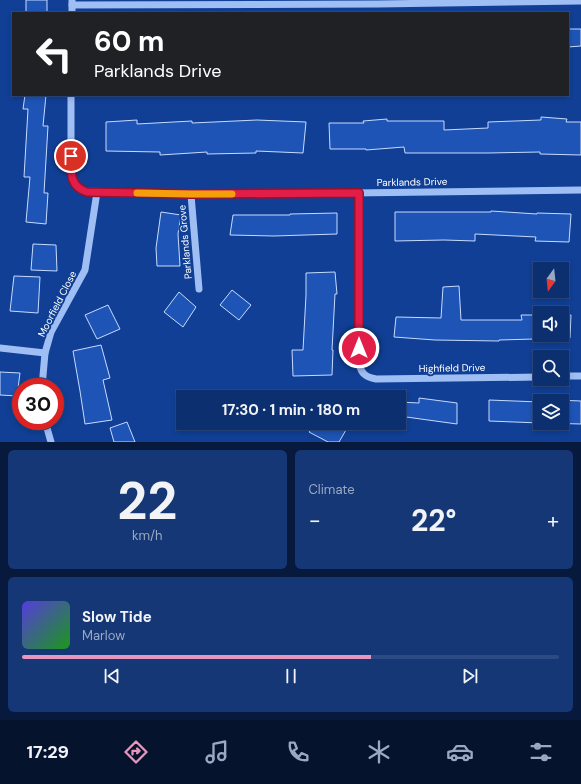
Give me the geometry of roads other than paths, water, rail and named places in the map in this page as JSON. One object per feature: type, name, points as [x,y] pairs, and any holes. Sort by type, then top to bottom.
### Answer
[{"type":"street","points":[[72,2],[581,1]]},
{"type":"street","name":"Parklands Drive","points":[[71,96],[72,178],[77,187],[87,192],[191,194],[581,190]]},
{"type":"street","name":"Moorfield Close","points":[[43,378],[45,353],[51,332],[86,270],[97,192]]},
{"type":"street","name":"Highfield Drive","points":[[359,193],[359,363],[360,369],[364,374],[370,378],[376,379],[533,377]]},
{"type":"street","name":"Parklands Grove","points":[[191,194],[199,289]]},
{"type":"street","name":"Moorfield Close","points":[[0,348],[45,353]]},
{"type":"street","points":[[569,376],[581,376]]},
{"type":"street","points":[[48,430],[51,442]]}]
